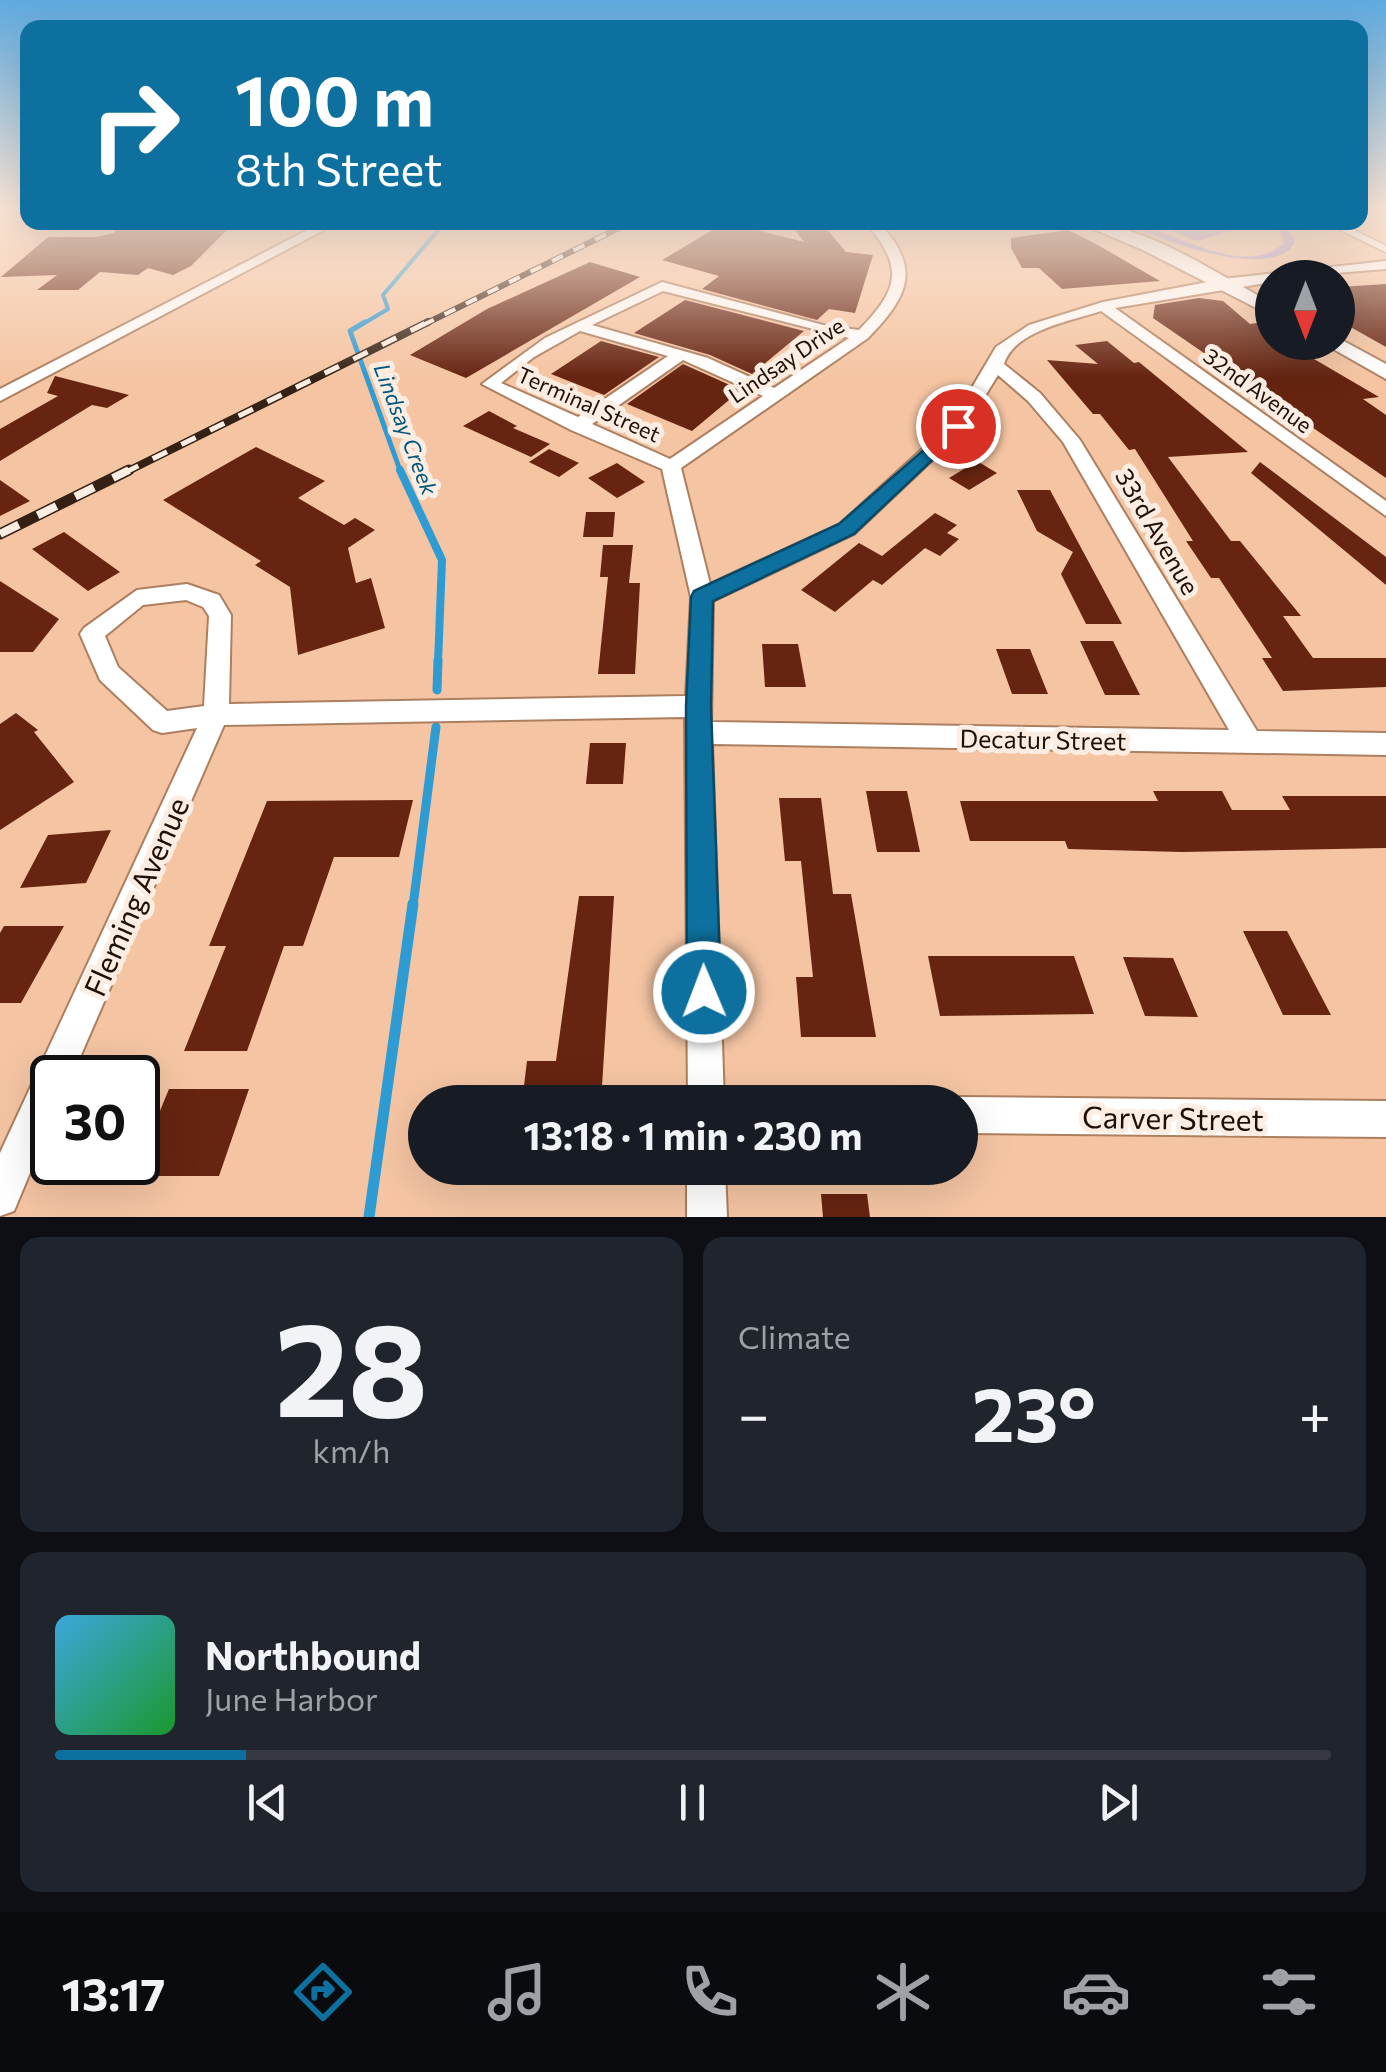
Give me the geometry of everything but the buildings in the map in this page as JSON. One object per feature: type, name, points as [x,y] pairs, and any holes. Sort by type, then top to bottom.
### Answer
[{"type":"street","points":[[0,396],[251,265]]},
{"type":"street","name":"Lindsay Drive","points":[[670,466],[863,335],[899,292],[899,265]]},
{"type":"street","points":[[1188,265],[1255,300]]},
{"type":"street","points":[[702,597],[847,529],[958,426],[996,365],[1001,350],[1034,328],[1103,306],[1224,282],[1386,265]]},
{"type":"street","points":[[580,326],[662,286],[826,330],[863,335]]},
{"type":"street","name":"32nd Avenue","points":[[1103,306],[1386,510]]},
{"type":"street","points":[[580,326],[680,355],[775,395]]},
{"type":"street","name":"Terminal Street","points":[[580,326],[509,367],[490,384],[670,466]]},
{"type":"street","points":[[577,426],[680,355]]},
{"type":"street","points":[[1355,355],[1386,372]]},
{"type":"street","name":"33rd Avenue","points":[[996,365],[1034,397],[1071,440],[1250,743]]},
{"type":"street","points":[[670,466],[702,597],[706,1085]]},
{"type":"street","points":[[187,592],[211,601],[220,615],[216,715],[162,722],[110,673],[92,634],[137,598],[187,592]]},
{"type":"street","name":"Decatur Street","points":[[216,715],[700,719],[1250,743],[1386,744]]},
{"type":"street","name":"Fleming Avenue","points":[[63,1055],[216,715]]},
{"type":"street","name":"Carver Street","points":[[978,1115],[1386,1118]]},
{"type":"street","name":"Fleming Avenue","points":[[0,1196],[30,1129]]},
{"type":"street","points":[[706,1185],[707,1217]]},
{"type":"waterway","name":"Lindsay Creek","points":[[361,325],[388,309],[383,295],[409,265]]},
{"type":"waterway","name":"Lindsay Creek","points":[[365,322],[350,331],[401,473]]},
{"type":"waterway","name":"Lindsay Creek","points":[[400,470],[442,560],[438,663]]},
{"type":"waterway","name":"Lindsay Creek","points":[[437,690],[438,660]]},
{"type":"waterway","name":"Lindsay Creek","points":[[413,906],[436,727]]},
{"type":"waterway","name":"Lindsay Creek","points":[[369,1217],[413,904]]},
{"type":"railway","points":[[423,325],[545,265]]},
{"type":"railway","points":[[124,473],[428,322]]},
{"type":"railway","points":[[0,534],[129,470]]},
{"type":"route","points":[[704,992],[698,706],[702,597],[847,529],[911,474],[958,426]]}]
